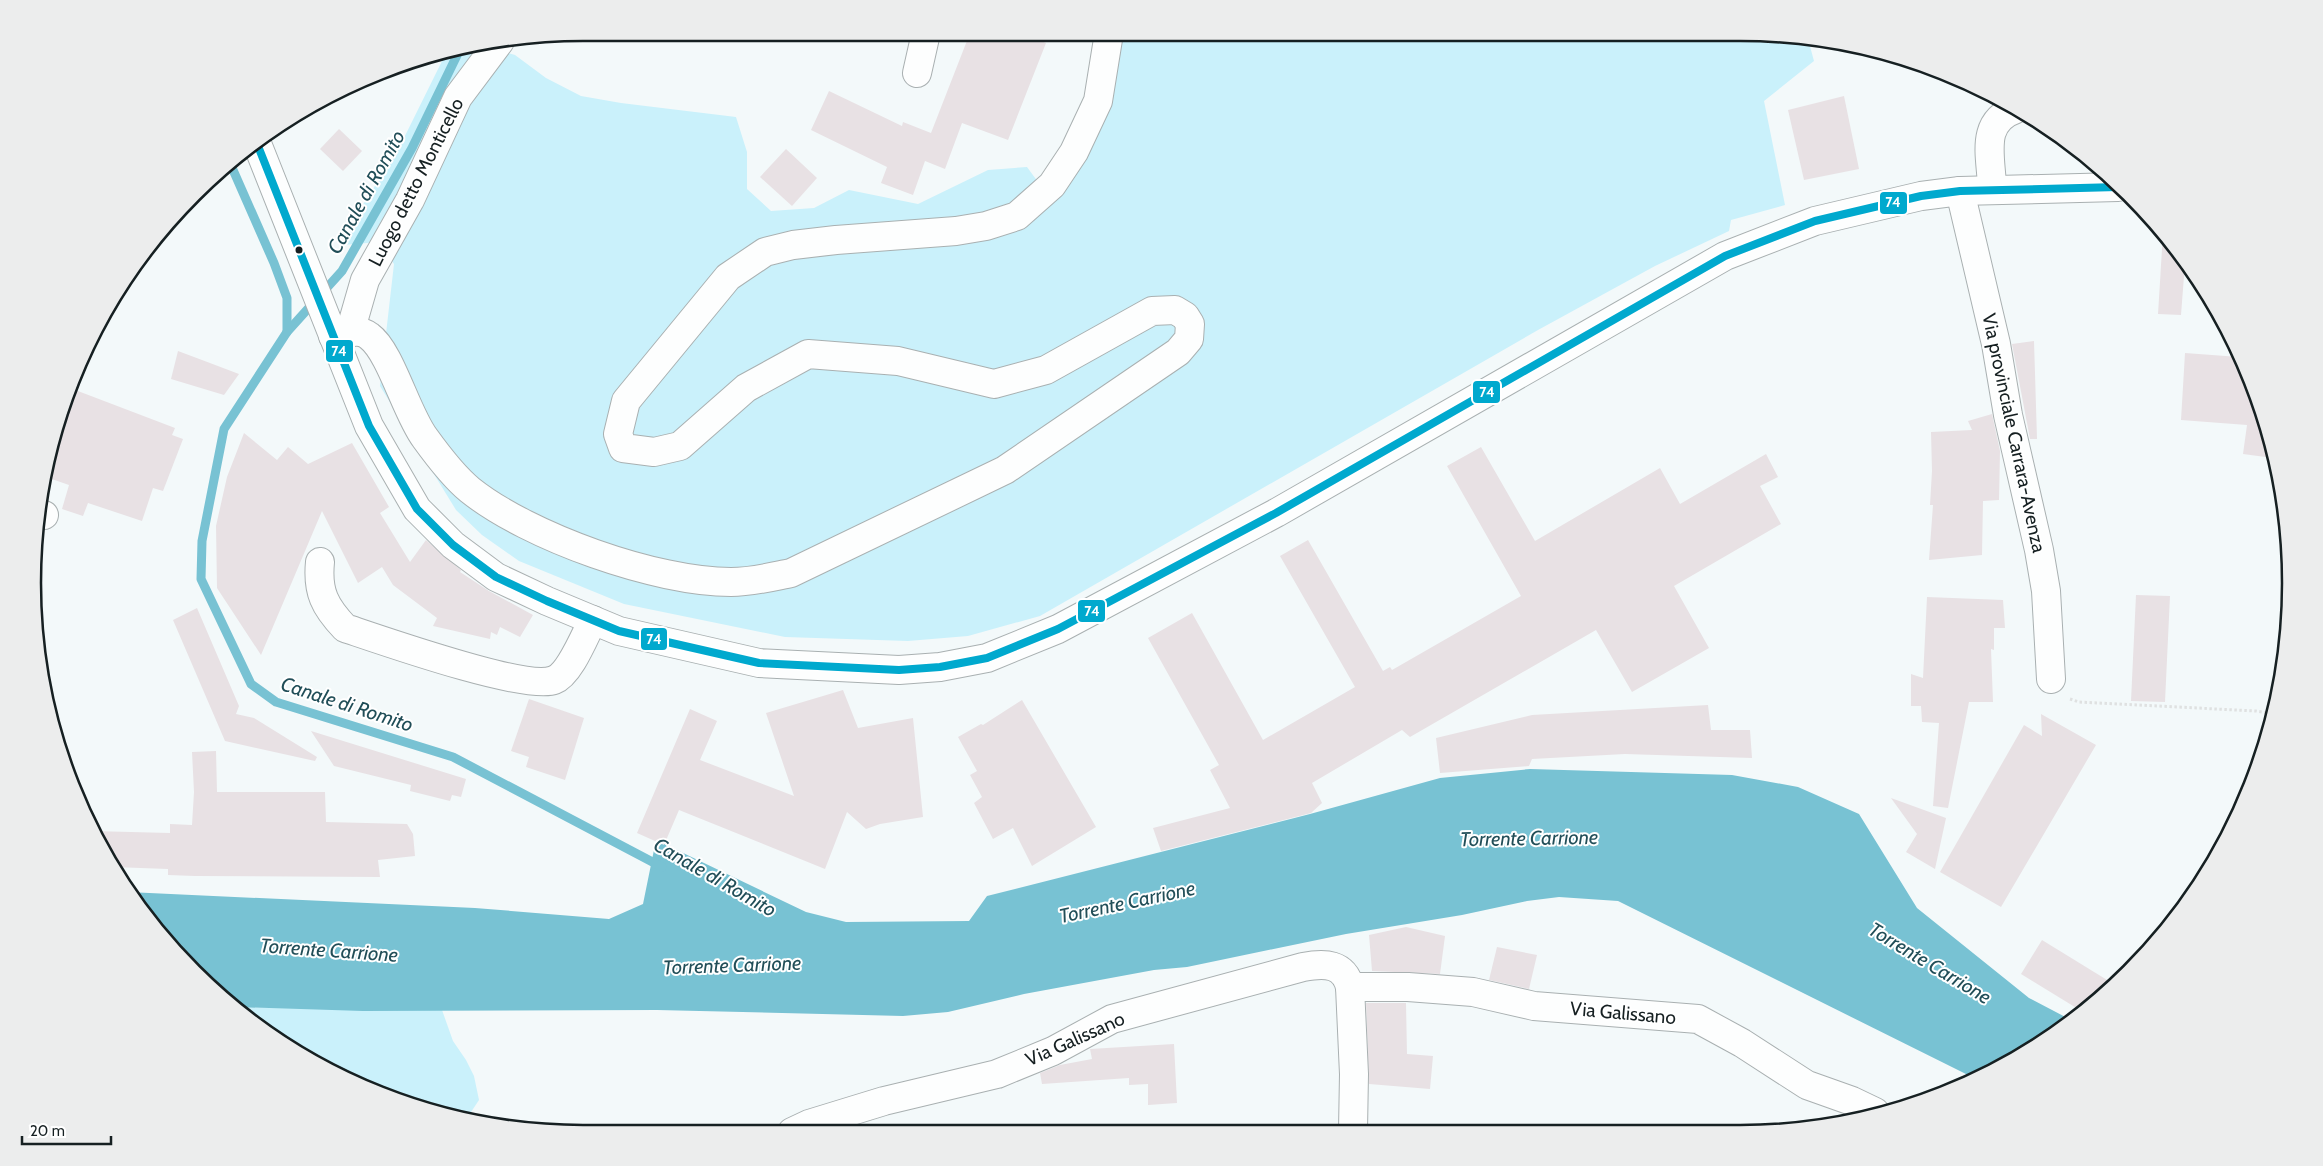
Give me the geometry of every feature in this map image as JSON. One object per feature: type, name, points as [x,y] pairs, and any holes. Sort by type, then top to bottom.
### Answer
[{"type":"main road","points":[[917,73],[924,41]]},
{"type":"main road","points":[[337,330],[368,334],[379,347],[419,430],[438,456],[469,489],[519,521],[552,536],[608,557],[666,575],[730,582],[754,581],[791,572],[1006,470],[1178,352],[1189,339],[1190,324],[1185,316],[1175,310],[1152,311],[1046,370],[994,384],[898,361],[808,354],[746,388],[680,446],[654,452],[623,448],[618,434],[626,401],[728,277],[765,252],[793,245],[836,240],[956,231],[986,226],[1017,216],[1052,185],[1074,152],[1098,101],[1108,41]]},
{"type":"main road","name":"Luogo detto Monticello","points":[[337,330],[410,200],[458,97],[494,49]]},
{"type":"main road","points":[[1992,190],[1988,143],[1996,121],[2009,113]]},
{"type":"main road","points":[[259,149],[306,264],[337,330],[369,426],[417,509],[453,545],[496,577],[620,631],[759,663],[899,670],[940,667],[987,658],[1058,629],[1276,513],[1724,256],[1815,221],[1921,196],[1960,190],[2109,187]]},
{"type":"main road","name":"Via provinciale Carrara-Avenza","points":[[1960,190],[1996,344],[2008,414],[2039,550],[2046,590],[2051,679]]},
{"type":"main road","points":[[320,562],[318,576],[324,600],[329,612],[345,628],[498,675],[534,682],[555,680],[566,670],[593,620]]},
{"type":"main road","name":"Via Galissano","points":[[807,1125],[884,1100],[997,1074],[1053,1051],[1112,1019],[1303,967],[1325,965],[1338,968],[1347,977],[1350,988],[1354,1074],[1353,1125]]},
{"type":"main road","name":"Via Galissano","points":[[1350,988],[1408,987],[1473,992],[1534,1006],[1698,1019],[1742,1043],[1806,1085],[1868,1109]]},
{"type":"path","points":[[2051,679],[2061,693],[2079,702],[2265,713]]},
{"type":"shaded area","points":[[1120,41],[1775,42],[1810,46],[1814,61],[1764,101],[1785,205],[1731,220],[1729,231],[1655,266],[1538,330],[1040,616],[968,636],[908,641],[785,637],[624,604],[519,561],[482,535],[456,510],[380,386],[394,264],[379,242],[343,245],[359,211],[399,148],[442,60],[493,49],[515,55],[546,78],[581,96],[621,103],[736,117],[747,152],[747,189],[771,211],[814,208],[849,190],[918,204],[988,170],[1027,167],[1052,201],[1100,129],[1114,87]]},
{"type":"shaded area","points":[[246,1007],[442,1010],[453,1041],[474,1076],[479,1100],[471,1113],[409,1096],[376,1084],[312,1052]]},
{"type":"water","name":"Torrente Carrione","points":[[1530,769],[1732,775],[1798,787],[1859,814],[1917,908],[2029,998],[2065,1017],[2011,1052],[1967,1075],[1618,901],[1559,897],[1527,901],[1462,915],[1346,934],[1187,967],[1154,970],[1024,994],[948,1012],[903,1016],[657,1010],[363,1011],[246,1007],[200,966],[153,913],[139,893],[475,908],[609,919],[643,904],[656,840],[806,912],[846,922],[969,921],[987,896],[1310,814],[1440,778]]},
{"type":"building","points":[[967,41],[1041,41],[1046,43],[1008,140],[962,123],[945,169],[925,161],[913,195],[881,183],[887,167],[811,130],[829,91],[902,126],[903,122],[931,133]]},
{"type":"building","points":[[1844,96],[1859,169],[1804,180],[1788,110]]},
{"type":"building","points":[[339,129],[362,151],[343,171],[320,149]]},
{"type":"building","points":[[786,149],[817,178],[792,206],[760,177]]},
{"type":"building","points":[[2162,244],[2184,274],[2181,315],[2158,314]]},
{"type":"building","points":[[2034,341],[2037,439],[2030,439],[2012,344]]},
{"type":"building","points":[[178,351],[239,374],[224,395],[171,379]]},
{"type":"building","points":[[2185,353],[2232,356],[2253,409],[2266,457],[2243,454],[2247,425],[2181,420]]},
{"type":"building","points":[[77,391],[175,428],[172,435],[183,439],[163,491],[153,488],[142,521],[88,503],[83,516],[62,509],[69,485],[52,479],[60,443]]},
{"type":"building","points":[[1992,414],[2000,451],[1999,500],[1983,501],[1982,555],[1929,560],[1933,505],[1930,505],[1932,471],[1931,432],[1972,430],[1968,421]]},
{"type":"building","points":[[244,433],[277,460],[288,447],[308,464],[352,443],[389,507],[380,513],[410,562],[426,540],[461,570],[460,572],[489,591],[533,615],[520,637],[500,627],[497,635],[491,632],[490,639],[433,626],[437,618],[393,585],[382,567],[358,583],[322,511],[261,655],[217,588],[216,526],[227,477]]},
{"type":"building","points":[[1481,447],[1535,541],[1660,468],[1680,504],[1766,454],[1778,477],[1760,486],[1781,524],[1674,586],[1709,648],[1632,692],[1596,630],[1410,737],[1402,730],[1312,783],[1322,803],[1311,813],[1161,851],[1153,828],[1230,808],[1210,770],[1219,765],[1148,638],[1192,613],[1263,740],[1355,687],[1280,556],[1308,540],[1383,671],[1390,667],[1392,670],[1521,596],[1447,466]]},
{"type":"building","points":[[2136,595],[2170,596],[2165,702],[2131,701]]},
{"type":"building","points":[[1927,597],[2003,600],[2005,628],[1994,628],[1994,650],[1991,649],[1993,702],[1969,702],[1948,808],[1933,806],[1939,723],[1922,722],[1921,706],[1911,706],[1911,674],[1923,678]]},
{"type":"building","points":[[197,608],[239,706],[236,714],[254,718],[317,757],[315,761],[225,741],[173,620]]},
{"type":"building","points":[[843,690],[858,728],[913,718],[923,817],[880,824],[866,829],[847,812],[825,869],[679,810],[664,845],[637,833],[690,709],[717,721],[700,760],[794,796],[766,713]]},
{"type":"building","points":[[529,699],[584,718],[565,780],[526,767],[529,757],[511,751]]},
{"type":"building","points":[[1022,700],[1096,827],[1032,866],[1013,828],[993,839],[974,803],[982,797],[970,775],[977,771],[958,737],[981,724],[983,725]]},
{"type":"building","points":[[1708,705],[1711,730],[1750,730],[1752,758],[1625,754],[1532,759],[1529,766],[1440,773],[1436,738],[1532,715]]},
{"type":"building","points":[[2041,714],[2096,745],[2001,907],[1940,872],[2024,725],[2042,736]]},
{"type":"building","points":[[311,731],[466,779],[461,797],[452,795],[450,801],[410,791],[411,785],[334,766]]},
{"type":"building","points":[[216,751],[217,792],[325,792],[326,822],[407,824],[413,834],[415,856],[378,860],[380,877],[168,875],[168,869],[122,867],[102,831],[170,833],[170,824],[192,825],[194,792],[192,752]]},
{"type":"building","points":[[1891,798],[1946,818],[1935,869],[1906,852],[1917,834]]},
{"type":"building","points":[[1406,927],[1445,936],[1440,974],[1372,971],[1369,935]]},
{"type":"building","points":[[2042,940],[2108,980],[2076,1008],[2021,974]]},
{"type":"building","points":[[1497,947],[1537,955],[1529,989],[1489,980]]},
{"type":"building","points":[[1366,1003],[1406,1003],[1407,1054],[1433,1056],[1430,1089],[1369,1084]]},
{"type":"building","points":[[1174,1044],[1177,1103],[1148,1105],[1148,1084],[1129,1085],[1129,1078],[1042,1084],[1040,1073],[1060,1065],[1092,1059],[1090,1049]]},
{"type":"waterway","name":"Canale di Romito","points":[[456,57],[412,148],[342,271],[287,332],[224,429],[202,541],[201,579],[251,684],[276,702],[453,757],[662,867]]},
{"type":"waterway","points":[[233,170],[274,263],[287,298],[287,332]]},
{"type":"transit line","name":"74","points":[[259,149],[369,426],[417,509],[453,545],[496,577],[619,631],[759,663],[899,670],[940,667],[987,658],[1058,629],[1276,513],[1725,256],[1815,221],[1921,196],[1960,191],[2109,187]]}]
